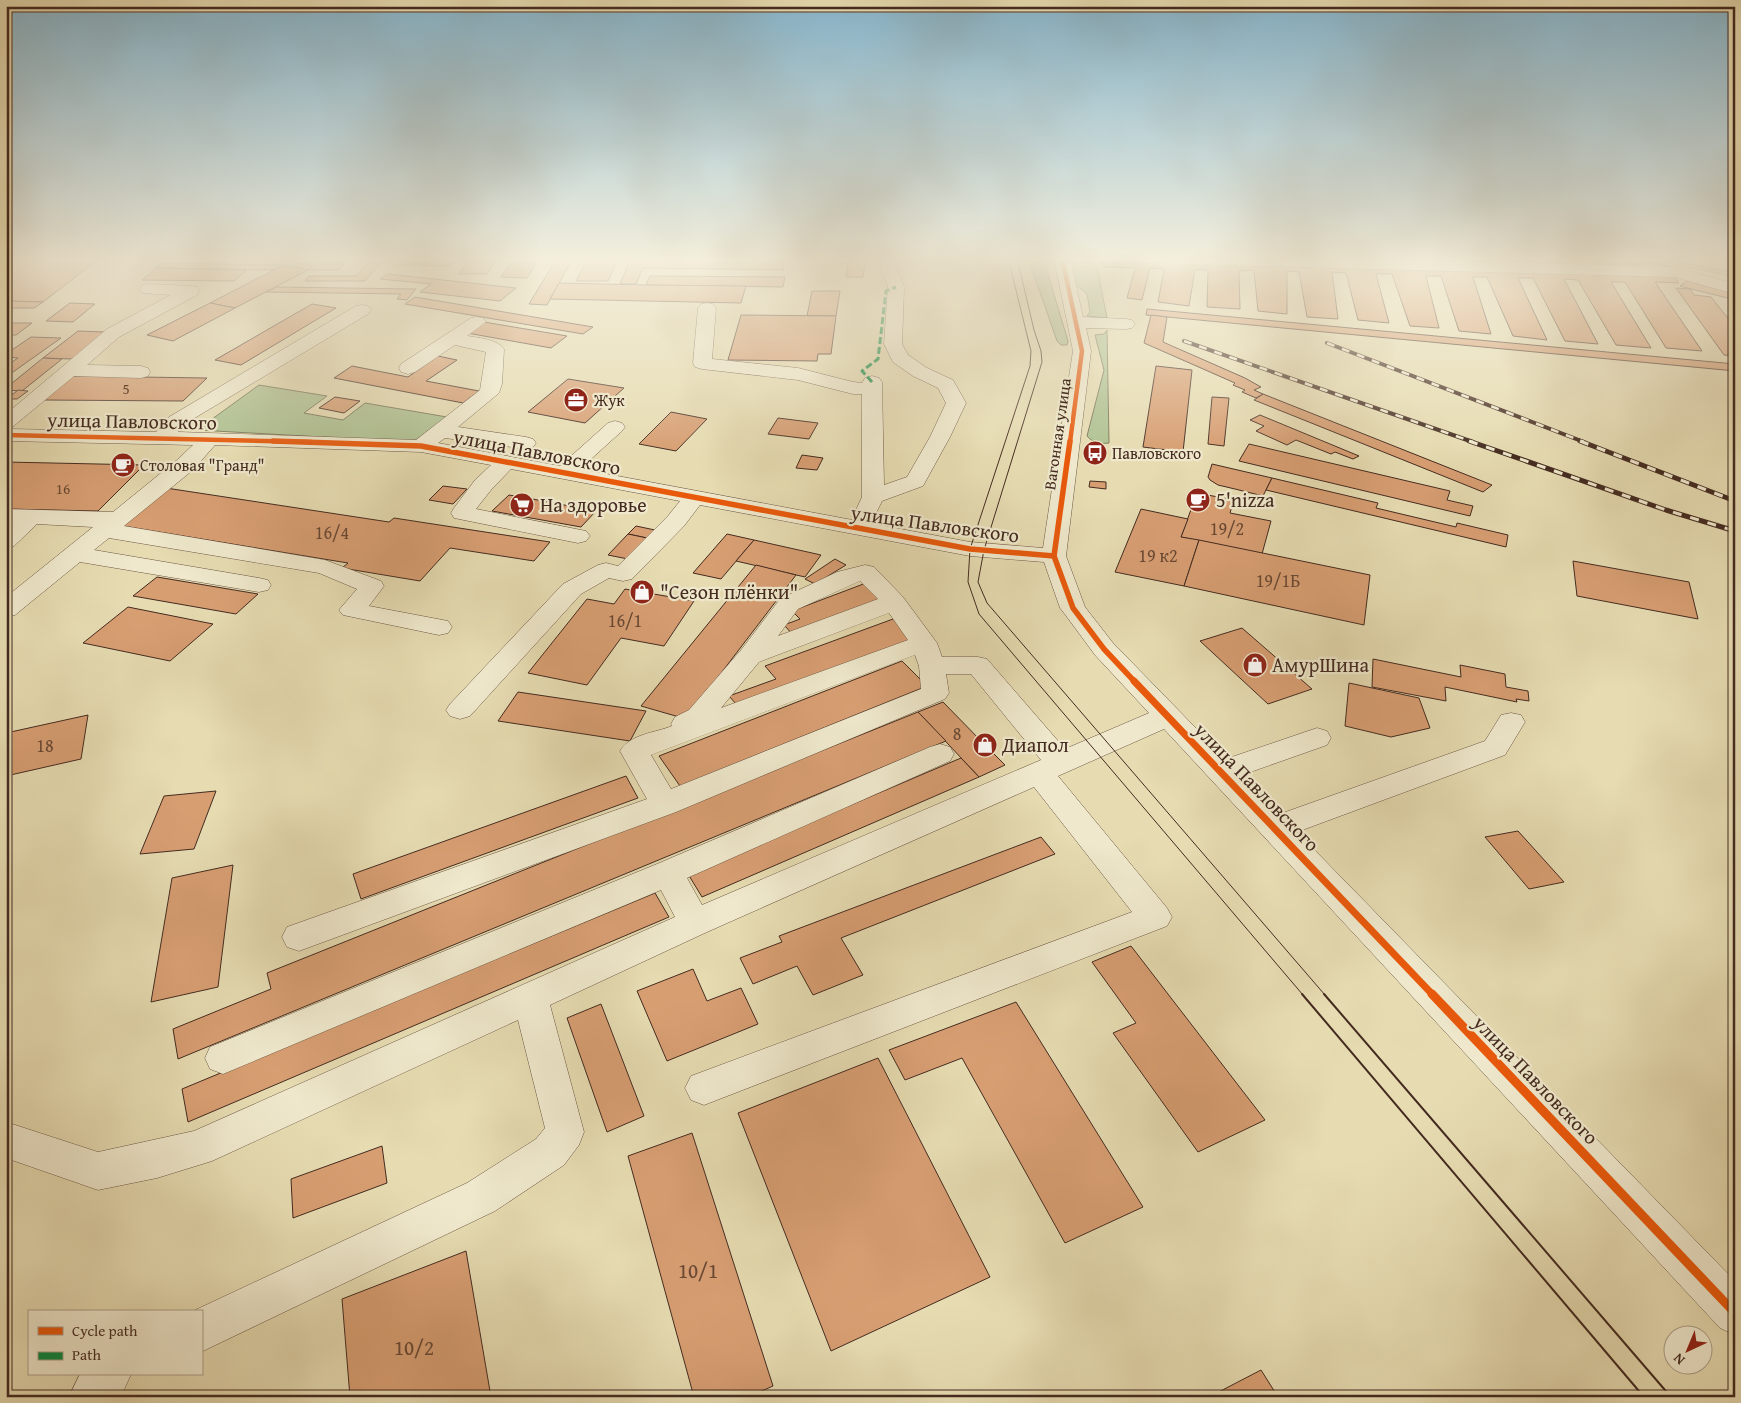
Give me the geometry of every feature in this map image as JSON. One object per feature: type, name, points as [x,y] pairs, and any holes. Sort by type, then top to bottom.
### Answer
[{"type":"street","points":[[6,424],[114,333],[131,323]]},
{"type":"street","points":[[162,438],[176,422],[340,323]]},
{"type":"street","points":[[408,368],[475,323]]},
{"type":"street","points":[[706,323],[702,363],[798,374],[853,388],[872,386],[872,497],[859,530]]},
{"type":"street","points":[[872,497],[915,481],[940,437],[956,403],[946,384],[920,372],[900,358],[893,344],[894,323]]},
{"type":"street","name":"Вагонная улица","points":[[1054,556],[1082,350],[1076,323]]},
{"type":"street","points":[[1113,323],[1126,324]]},
{"type":"street","points":[[421,446],[489,394],[492,384],[495,349],[486,345],[452,339]]},
{"type":"street","points":[[71,370],[141,372]]},
{"type":"street","points":[[564,473],[615,427]]},
{"type":"street","points":[[441,431],[526,443]]},
{"type":"street","name":"улица Павловского","points":[[6,435],[421,446],[970,550],[1054,556],[1073,608],[1104,649],[1735,1312]]},
{"type":"street","points":[[6,610],[185,464],[210,439]]},
{"type":"street","points":[[506,462],[482,485],[462,513],[578,536]]},
{"type":"street","points":[[460,710],[572,589],[606,570],[623,574],[676,521],[694,498]]},
{"type":"street","points":[[6,516],[109,525],[126,533],[325,568],[372,586],[352,610],[439,627]]},
{"type":"street","points":[[6,541],[32,517]]},
{"type":"street","points":[[73,554],[259,584]]},
{"type":"street","points":[[299,937],[665,804],[935,693],[928,655],[894,602],[865,572],[846,578],[789,604],[750,656],[699,717],[634,750]]},
{"type":"street","points":[[750,656],[894,602]]},
{"type":"street","points":[[634,750],[928,655],[978,665],[1155,917],[704,1088]]},
{"type":"street","points":[[6,1140],[98,1171],[157,1159],[198,1148],[695,923],[1168,716]]},
{"type":"street","points":[[1275,828],[1495,748],[1511,722]]},
{"type":"street","points":[[1220,772],[1318,738]]},
{"type":"street","points":[[634,750],[665,804]]},
{"type":"street","points":[[223,1058],[668,873],[940,754]]},
{"type":"street","points":[[668,873],[695,923]]},
{"type":"street","points":[[202,1330],[481,1197],[550,1152],[565,1132],[530,998]]},
{"type":"street","points":[[92,1397],[105,1376]]},
{"type":"green space","points":[[1051,323],[1063,323],[1068,341],[1067,345],[1061,345],[1057,341]]},
{"type":"green space","points":[[1107,330],[1109,443],[1103,443],[1094,442],[1087,436],[1104,370],[1095,335],[1104,334]]},
{"type":"green space","points":[[259,385],[327,396],[304,413],[343,420],[365,403],[447,417],[413,442],[197,430]]},
{"type":"building","points":[[6,323],[31,323],[16,335],[6,335]]},
{"type":"building","points":[[170,323],[206,323],[173,341],[147,335]]},
{"type":"building","points":[[278,323],[310,323],[241,365],[215,360]]},
{"type":"building","points":[[482,323],[493,323],[567,336],[551,348],[467,333]]},
{"type":"building","points":[[521,323],[572,323],[593,327],[583,334]]},
{"type":"building","points":[[739,323],[835,323],[831,354],[818,354],[817,361],[728,360]]},
{"type":"building","points":[[1149,323],[1166,323],[1163,342],[1245,378],[1261,387],[1254,390],[1263,394],[1256,398],[1242,392],[1245,390],[1233,385],[1235,383],[1144,343]]},
{"type":"building","points":[[1235,323],[1302,323],[1735,364],[1735,371]]},
{"type":"building","points":[[1409,323],[1438,323],[1439,328],[1410,326]]},
{"type":"building","points":[[1457,323],[1488,323],[1491,334],[1459,331]]},
{"type":"building","points":[[1507,323],[1539,323],[1547,340],[1513,336]]},
{"type":"building","points":[[1556,323],[1587,323],[1598,344],[1565,341]]},
{"type":"building","points":[[1603,323],[1636,323],[1651,348],[1616,345]]},
{"type":"building","points":[[1651,323],[1683,323],[1702,351],[1666,348]]},
{"type":"building","points":[[1701,323],[1732,323],[1735,327],[1735,356],[1724,355]]},
{"type":"building","points":[[78,331],[105,332],[72,359],[43,358]]},
{"type":"building","points":[[31,337],[61,338],[6,377],[6,366],[18,358],[6,357],[6,354]]},
{"type":"building","points":[[438,356],[457,360],[426,381],[479,391],[463,403],[334,378],[352,366],[408,377]]},
{"type":"building","points":[[43,358],[62,359],[22,391],[6,390],[6,388]]},
{"type":"building","points":[[1156,366],[1192,370],[1183,452],[1143,447]]},
{"type":"building","points":[[72,376],[207,378],[183,401],[44,400]]},
{"type":"building","name":"Жук","points":[[568,379],[624,388],[585,423],[528,412]]},
{"type":"building","points":[[18,390],[28,391],[17,399],[7,399]]},
{"type":"building","points":[[1263,394],[1492,485],[1483,492],[1254,400]]},
{"type":"building","points":[[335,397],[360,401],[344,413],[319,408]]},
{"type":"building","points":[[1212,397],[1229,398],[1224,446],[1208,444]]},
{"type":"building","points":[[671,412],[707,419],[676,451],[639,444]]},
{"type":"building","points":[[1260,415],[1359,456],[1353,459],[1335,452],[1331,454],[1296,440],[1287,445],[1256,431],[1264,426],[1250,420]]},
{"type":"building","points":[[778,418],[818,423],[809,439],[768,434]]},
{"type":"building","points":[[1249,444],[1450,491],[1447,500],[1473,506],[1470,516],[1239,461]]},
{"type":"building","points":[[802,455],[823,458],[817,470],[796,468]]},
{"type":"building","points":[[6,462],[144,465],[98,511],[6,509]]},
{"type":"building","points":[[1212,464],[1272,478],[1263,496],[1218,485],[1210,480],[1208,477]]},
{"type":"building","points":[[1272,478],[1378,503],[1376,508],[1456,527],[1457,523],[1508,535],[1506,547],[1266,490]]},
{"type":"building","points":[[1090,481],[1106,482],[1106,489],[1089,487]]},
{"type":"building","points":[[443,486],[467,489],[453,504],[429,500]]},
{"type":"building","points":[[166,488],[389,522],[394,518],[550,542],[534,561],[450,548],[420,581],[342,568],[348,563],[116,525]]},
{"type":"building","points":[[1197,493],[1234,500],[1230,513],[1271,521],[1262,554],[1181,537]]},
{"type":"building","points":[[509,495],[596,511],[581,527],[492,511]]},
{"type":"building","points":[[1141,509],[1188,519],[1181,537],[1199,540],[1184,586],[1115,572]]},
{"type":"building","points":[[636,526],[655,530],[647,538],[628,534]]},
{"type":"building","points":[[628,534],[647,538],[628,559],[608,555]]},
{"type":"building","points":[[727,534],[754,540],[721,579],[693,573]]},
{"type":"building","points":[[754,540],[821,555],[805,577],[736,561]]},
{"type":"building","points":[[1199,540],[1370,575],[1364,625],[1184,586]]},
{"type":"building","points":[[835,559],[846,565],[815,584],[805,579]]},
{"type":"building","points":[[1573,561],[1689,582],[1698,619],[1577,596]]},
{"type":"building","points":[[756,565],[796,575],[686,719],[641,706]]},
{"type":"building","points":[[157,577],[258,594],[236,614],[133,596]]},
{"type":"building","points":[[866,583],[886,602],[795,637],[784,625],[800,619],[792,611]]},
{"type":"building","points":[[625,589],[694,601],[664,646],[621,638],[587,685],[528,673],[587,599],[614,604]]},
{"type":"building","points":[[128,607],[213,624],[170,661],[83,643]]},
{"type":"building","points":[[893,619],[913,640],[737,705],[729,696],[776,679],[765,666]]},
{"type":"building","name":"АмурШина","points":[[1242,628],[1312,689],[1268,704],[1200,641]]},
{"type":"building","points":[[1373,659],[1461,677],[1460,665],[1505,674],[1506,687],[1528,691],[1529,701],[1516,699],[1517,702],[1445,687],[1446,701],[1372,687]]},
{"type":"building","points":[[902,661],[927,686],[680,786],[659,756]]},
{"type":"building","points":[[1349,683],[1419,698],[1430,728],[1391,737],[1345,726]]},
{"type":"building","points":[[518,692],[646,711],[630,741],[498,721]]},
{"type":"building","points":[[943,702],[1005,765],[979,777],[918,712]]},
{"type":"building","points":[[918,712],[946,741],[178,1059],[173,1029],[271,989],[267,973]]},
{"type":"building","points":[[88,715],[81,759],[6,776],[6,733]]},
{"type":"building","points":[[961,758],[979,777],[702,897],[688,874]]},
{"type":"building","points":[[626,776],[638,798],[361,899],[353,874]]},
{"type":"building","points":[[216,791],[194,849],[140,854],[164,796]]},
{"type":"building","points":[[1518,831],[1564,882],[1529,889],[1485,837]]},
{"type":"building","points":[[1041,837],[1055,854],[841,938],[863,975],[813,995],[797,966],[753,984],[740,958],[782,942],[779,936]]},
{"type":"building","points":[[233,865],[218,987],[151,1002],[172,878]]},
{"type":"building","points":[[655,893],[669,917],[188,1122],[182,1089]]},
{"type":"building","points":[[1131,946],[1265,1120],[1198,1152],[1113,1033],[1136,1023],[1092,962]]},
{"type":"building","points":[[693,969],[707,1001],[741,988],[758,1024],[667,1061],[637,991]]},
{"type":"building","points":[[1016,1002],[1143,1207],[1065,1243],[962,1058],[905,1080],[889,1050]]},
{"type":"building","points":[[601,1004],[644,1116],[607,1132],[567,1018]]},
{"type":"building","points":[[878,1058],[990,1277],[831,1351],[738,1113]]},
{"type":"building","points":[[692,1133],[773,1386],[748,1397],[694,1397],[628,1156]]},
{"type":"building","points":[[382,1146],[387,1183],[293,1218],[291,1179]]},
{"type":"building","points":[[466,1251],[491,1397],[350,1397],[342,1299]]},
{"type":"building","points":[[1261,1370],[1278,1397],[1209,1397]]},
{"type":"tram line","points":[[1024,323],[1031,351],[1030,366],[970,549],[968,582],[979,614],[1303,995]]},
{"type":"tram line","points":[[1032,323],[1041,351],[1042,362],[984,550],[978,582],[987,603],[1325,995]]},
{"type":"tram line","points":[[1302,994],[1644,1397]]},
{"type":"tram line","points":[[1324,994],[1671,1397]]},
{"type":"railway","points":[[1184,341],[1473,442]]},
{"type":"railway","points":[[1327,343],[1584,442]]},
{"type":"railway","points":[[1469,441],[1666,510],[1735,531]]},
{"type":"railway","points":[[1580,441],[1735,501]]},
{"type":"marked path","points":[[872,382],[862,371],[878,359],[882,323]]},
{"type":"cycle path","points":[[1076,323],[1082,351],[1054,556],[1073,608],[1104,649],[1735,1313]]},
{"type":"cycle path","points":[[6,435],[421,446],[970,549],[1054,556]]},
{"type":"place","name":"Жук","points":[[576,400]]},
{"type":"place","name":"Павловского","points":[[1095,453]]},
{"type":"place","name":"Столовая \"Гранд\"","points":[[123,465]]},
{"type":"place","name":"5'nizza","points":[[1198,500]]},
{"type":"place","name":"На здоровье","points":[[522,505]]},
{"type":"place","name":"\"Сезон плёнки\"","points":[[642,592]]},
{"type":"place","name":"АмурШина","points":[[1255,665]]},
{"type":"place","name":"Диапол","points":[[985,745]]}]
